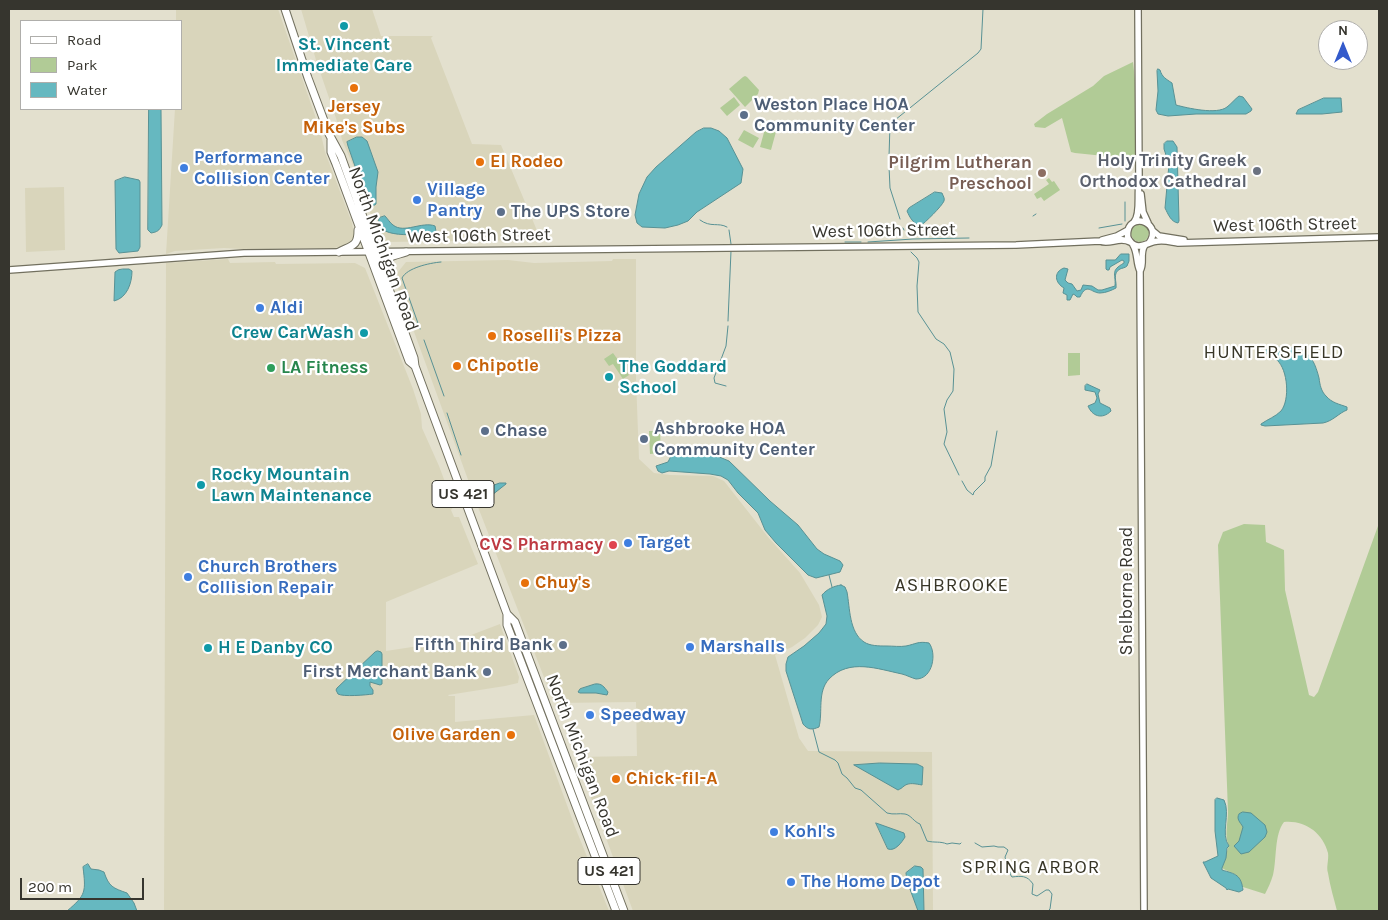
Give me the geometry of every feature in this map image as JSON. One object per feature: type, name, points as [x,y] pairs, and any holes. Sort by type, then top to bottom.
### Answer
[{"type":"main road","name":"North Michigan Road","points":[[285,9],[331,140],[341,156],[409,361],[415,366]]},
{"type":"main road","name":"North Michigan Road","points":[[331,140],[331,152],[358,225],[385,279],[414,358],[415,366],[507,614],[507,624],[616,911]]},
{"type":"main road","points":[[339,252],[356,244],[358,225]]},
{"type":"main road","points":[[385,279],[388,260],[393,256],[406,252]]},
{"type":"main road","name":"North Michigan Road","points":[[507,614],[515,622],[624,911]]},
{"type":"street","points":[[1138,9],[1139,184],[1142,212],[1152,230],[1152,237],[1147,244],[1138,246],[1131,242],[1128,230],[1138,216],[1139,184]]},
{"type":"street","points":[[1134,222],[1141,221],[1148,224]]},
{"type":"street","name":"West 106th Street","points":[[1100,242],[1128,230]]},
{"type":"street","name":"West 106th Street","points":[[1152,230],[1159,236],[1191,242]]},
{"type":"street","name":"West 106th Street","points":[[1147,244],[1160,240],[1178,243],[1379,238]]},
{"type":"street","name":"West 106th Street","points":[[9,270],[224,254],[1008,245],[1109,243],[1123,239],[1131,242]]},
{"type":"street","name":"Shelborne Road","points":[[1131,242],[1137,255],[1140,271]]},
{"type":"street","name":"Shelborne Road","points":[[1144,911],[1140,271],[1142,268],[1142,251],[1147,244]]},
{"type":"shaded area","points":[[176,9],[278,9],[320,130],[325,152],[352,223],[355,239],[348,246],[333,248],[224,248],[175,251],[166,254],[175,110],[182,110],[182,20],[176,20]]},
{"type":"shaded area","points":[[301,9],[372,9],[381,36],[433,36],[431,38],[472,144],[501,145],[541,240],[385,242],[381,239],[357,182],[360,181],[342,140]]},
{"type":"shaded area","points":[[64,187],[65,250],[26,252],[25,188]]},
{"type":"shaded area","points":[[228,259],[230,263],[355,263],[365,268],[413,389],[421,414],[422,428],[454,506],[451,510],[454,517],[459,517],[478,564],[386,602],[386,651],[458,640],[500,624],[519,677],[518,683],[448,695],[455,696],[455,722],[534,715],[575,827],[609,911],[164,911],[166,263]]},
{"type":"shaded area","points":[[613,259],[636,259],[636,379],[639,459],[654,473],[713,476],[724,481],[768,537],[800,573],[819,605],[822,617],[818,625],[805,638],[775,655],[799,738],[808,751],[932,752],[933,911],[633,911],[576,757],[637,756],[636,702],[554,703],[478,507],[394,277],[406,262],[508,260],[534,263],[612,261]]},
{"type":"green space","points":[[1133,62],[1135,80],[1135,158],[1071,152],[1062,118],[1045,128],[1035,127],[1034,124],[1047,114],[1093,86],[1104,76]]},
{"type":"green space","points":[[745,76],[759,90],[758,94],[745,107],[729,89]]},
{"type":"green space","points":[[734,97],[740,105],[727,116],[720,108]]},
{"type":"green space","points":[[766,125],[777,128],[771,150],[760,147]]},
{"type":"green space","points":[[744,130],[759,138],[753,148],[738,140]]},
{"type":"green space","points":[[1049,178],[1052,182],[1054,181],[1060,190],[1044,201],[1041,197],[1037,199],[1034,194],[1049,184],[1046,180]]},
{"type":"green space","points":[[1140,224],[1146,227],[1149,233],[1146,239],[1140,242],[1134,239],[1131,233],[1134,227]]},
{"type":"green space","points":[[613,353],[629,375],[623,379],[613,364],[609,366],[604,359]]},
{"type":"green space","points":[[1068,353],[1080,353],[1080,375],[1068,376]]},
{"type":"green space","points":[[649,431],[660,431],[661,453],[650,454]]},
{"type":"green space","points":[[1244,524],[1265,525],[1266,542],[1284,550],[1285,590],[1309,695],[1314,697],[1318,692],[1379,526],[1379,911],[1337,911],[1327,871],[1328,853],[1326,846],[1312,829],[1299,823],[1284,822],[1281,827],[1277,840],[1273,875],[1265,894],[1243,887],[1237,876],[1222,868],[1229,846],[1226,834],[1228,812],[1218,545],[1223,532]]},
{"type":"water","points":[[1158,69],[1164,78],[1172,83],[1176,105],[1202,110],[1216,110],[1227,107],[1239,96],[1243,97],[1252,109],[1246,114],[1168,116],[1158,114],[1156,110]]},
{"type":"water","points":[[1324,98],[1341,98],[1342,112],[1296,114],[1298,110]]},
{"type":"water","points":[[149,110],[161,110],[162,225],[158,231],[151,233],[148,230]]},
{"type":"water","points":[[704,128],[719,131],[727,138],[743,169],[741,183],[697,212],[688,221],[665,228],[642,227],[637,223],[635,215],[639,194],[647,177],[696,132]]},
{"type":"water","points":[[357,137],[362,137],[367,141],[378,172],[376,204],[373,206],[367,201],[347,142]]},
{"type":"water","points":[[1167,141],[1173,141],[1177,147],[1178,223],[1172,219],[1165,208],[1169,164],[1164,144]]},
{"type":"water","points":[[125,177],[139,180],[140,182],[140,247],[138,251],[119,253],[116,249],[115,181]]},
{"type":"water","points":[[935,192],[942,193],[944,201],[926,222],[920,226],[912,220],[907,211]]},
{"type":"water","points":[[385,216],[397,227],[408,228],[430,225],[435,226],[436,231],[432,234],[417,235],[390,233],[383,230],[379,225],[379,218]]},
{"type":"water","points":[[1121,254],[1129,254],[1127,266],[1116,273],[1115,278],[1115,270],[1124,261],[1122,260],[1107,270],[1106,260],[1115,260]]},
{"type":"water","points":[[1064,268],[1068,269],[1065,280],[1072,284],[1077,291],[1081,290],[1083,285],[1102,290],[1115,286],[1115,278],[1116,288],[1100,293],[1087,289],[1080,297],[1073,294],[1070,300],[1067,300],[1067,295],[1063,293],[1064,288],[1056,278],[1058,272]]},
{"type":"water","points":[[123,269],[132,271],[130,285],[122,297],[114,301],[115,272]]},
{"type":"water","points":[[1276,347],[1293,348],[1305,352],[1313,361],[1324,394],[1333,402],[1347,407],[1347,410],[1330,421],[1323,423],[1261,425],[1281,411],[1286,400],[1284,371],[1277,360],[1264,352]]},
{"type":"water","points":[[1087,384],[1100,390],[1098,394],[1100,403],[1110,408],[1111,411],[1108,414],[1098,416],[1092,412],[1088,406],[1095,403],[1097,398],[1095,392],[1085,390]]},
{"type":"water","points":[[697,451],[712,454],[729,461],[798,525],[817,549],[840,561],[843,565],[840,572],[816,578],[808,575],[765,530],[758,513],[728,480],[721,476],[669,471],[662,473],[658,471],[656,466],[668,462],[672,454]]},
{"type":"water","points":[[500,483],[506,484],[483,500],[478,491],[479,487],[482,489]]},
{"type":"water","points":[[841,585],[845,587],[847,592],[853,626],[859,638],[875,646],[906,646],[929,643],[933,653],[932,665],[926,675],[916,679],[902,674],[864,667],[845,669],[837,673],[829,679],[823,690],[819,727],[810,729],[803,724],[786,671],[786,664],[788,657],[819,633],[826,624],[827,616],[822,595],[831,588]]},
{"type":"water","points":[[378,651],[382,654],[382,684],[370,682],[373,694],[349,696],[338,694],[337,688]]},
{"type":"water","points":[[595,684],[603,686],[608,692],[607,695],[578,692],[580,689]]},
{"type":"water","points":[[880,763],[917,764],[923,767],[922,785],[908,784],[898,790],[854,765]]},
{"type":"water","points":[[1217,798],[1224,800],[1226,806],[1225,836],[1229,846],[1222,870],[1239,878],[1243,890],[1239,892],[1227,890],[1211,878],[1203,862],[1218,856],[1215,831],[1215,800]]},
{"type":"water","points":[[1243,812],[1251,813],[1265,825],[1267,832],[1265,837],[1249,852],[1241,854],[1234,846],[1239,841],[1243,827],[1238,817]]},
{"type":"water","points":[[876,823],[904,833],[905,837],[896,848],[888,849]]},
{"type":"water","points":[[88,864],[91,869],[104,872],[112,886],[127,893],[137,911],[67,911],[81,897],[84,888],[83,867]]},
{"type":"water","points":[[915,866],[923,869],[924,911],[918,911],[907,881],[906,873]]},
{"type":"waterway","points":[[889,157],[890,124],[981,49],[983,9]]},
{"type":"waterway","points":[[889,166],[890,188],[900,219]]},
{"type":"waterway","points":[[1125,202],[1125,221]]},
{"type":"waterway","points":[[700,220],[708,224],[727,227]]},
{"type":"waterway","points":[[1099,228],[1122,224]]},
{"type":"waterway","points":[[729,230],[731,244]]},
{"type":"waterway","points":[[868,242],[969,238]]},
{"type":"waterway","points":[[845,242],[861,242]]},
{"type":"waterway","points":[[728,321],[731,251]]},
{"type":"waterway","points":[[911,252],[919,262],[917,286],[918,312],[936,339],[944,344],[950,352],[954,369],[953,391],[944,409],[947,432],[944,444],[959,475]]},
{"type":"waterway","points":[[420,329],[402,278],[413,269],[441,262]]},
{"type":"waterway","points":[[726,386],[715,383],[714,378],[726,346],[728,326]]},
{"type":"waterway","points":[[424,340],[444,396]]},
{"type":"waterway","points":[[447,413],[461,455]]},
{"type":"waterway","points":[[962,481],[967,490],[973,495],[985,481],[991,466],[997,431]]},
{"type":"waterway","points":[[829,575],[832,587]]},
{"type":"waterway","points":[[813,729],[819,752],[835,760],[842,774],[855,788],[861,790],[887,813],[909,816],[920,824],[927,841],[947,844],[961,843]]},
{"type":"waterway","points":[[975,843],[982,847],[1004,847],[1008,850],[1005,857],[1006,861],[1011,865],[1010,874],[1012,877],[1021,876],[1028,879],[1033,884],[1032,894],[1037,896],[1046,890],[1049,890],[1052,894],[1048,911]]},
{"type":"place","name":"St. Vincent Immediate Care","points":[[344,26]]},
{"type":"place","name":"Jersey Mike's Subs","points":[[354,88]]},
{"type":"place","name":"Weston Place HOA Community Center","points":[[744,115]]},
{"type":"place","name":"El Rodeo","points":[[480,162]]},
{"type":"place","name":"Performance Collision Center","points":[[184,168]]},
{"type":"place","name":"Holy Trinity Greek Orthodox Cathedral","points":[[1257,171]]},
{"type":"place","name":"Pilgrim Lutheran Preschool","points":[[1042,173]]},
{"type":"place","name":"Village Pantry","points":[[417,200]]},
{"type":"place","name":"The UPS Store","points":[[501,212]]},
{"type":"place","name":"Aldi","points":[[260,308]]},
{"type":"place","name":"Crew CarWash","points":[[364,333]]},
{"type":"place","name":"Roselli's Pizza","points":[[492,336]]},
{"type":"place","name":"Chipotle","points":[[457,366]]},
{"type":"place","name":"LA Fitness","points":[[271,368]]},
{"type":"place","name":"The Goddard School","points":[[609,377]]},
{"type":"place","name":"Chase","points":[[485,431]]},
{"type":"place","name":"Ashbrooke HOA Community Center","points":[[644,439]]},
{"type":"place","name":"Rocky Mountain Lawn Maintenance","points":[[201,485]]},
{"type":"place","name":"Target","points":[[628,543]]},
{"type":"place","name":"CVS Pharmacy","points":[[613,545]]},
{"type":"place","name":"Church Brothers Collision Repair","points":[[188,577]]},
{"type":"place","name":"Chuy's","points":[[525,583]]},
{"type":"place","name":"Fifth Third Bank","points":[[563,645]]},
{"type":"place","name":"Marshalls","points":[[690,647]]},
{"type":"place","name":"H E Danby CO","points":[[208,648]]},
{"type":"place","name":"First Merchant Bank","points":[[487,672]]},
{"type":"place","name":"Speedway","points":[[590,715]]},
{"type":"place","name":"Olive Garden","points":[[511,735]]},
{"type":"place","name":"Chick-fil-A","points":[[616,779]]},
{"type":"place","name":"Kohl's","points":[[774,832]]},
{"type":"place","name":"The Home Depot","points":[[791,882]]},
{"type":"district","name":"HUNTERSFIELD","points":[[1274,353]]},
{"type":"district","name":"ASHBROOKE","points":[[952,586]]},
{"type":"district","name":"SPRING ARBOR","points":[[1031,868]]}]
